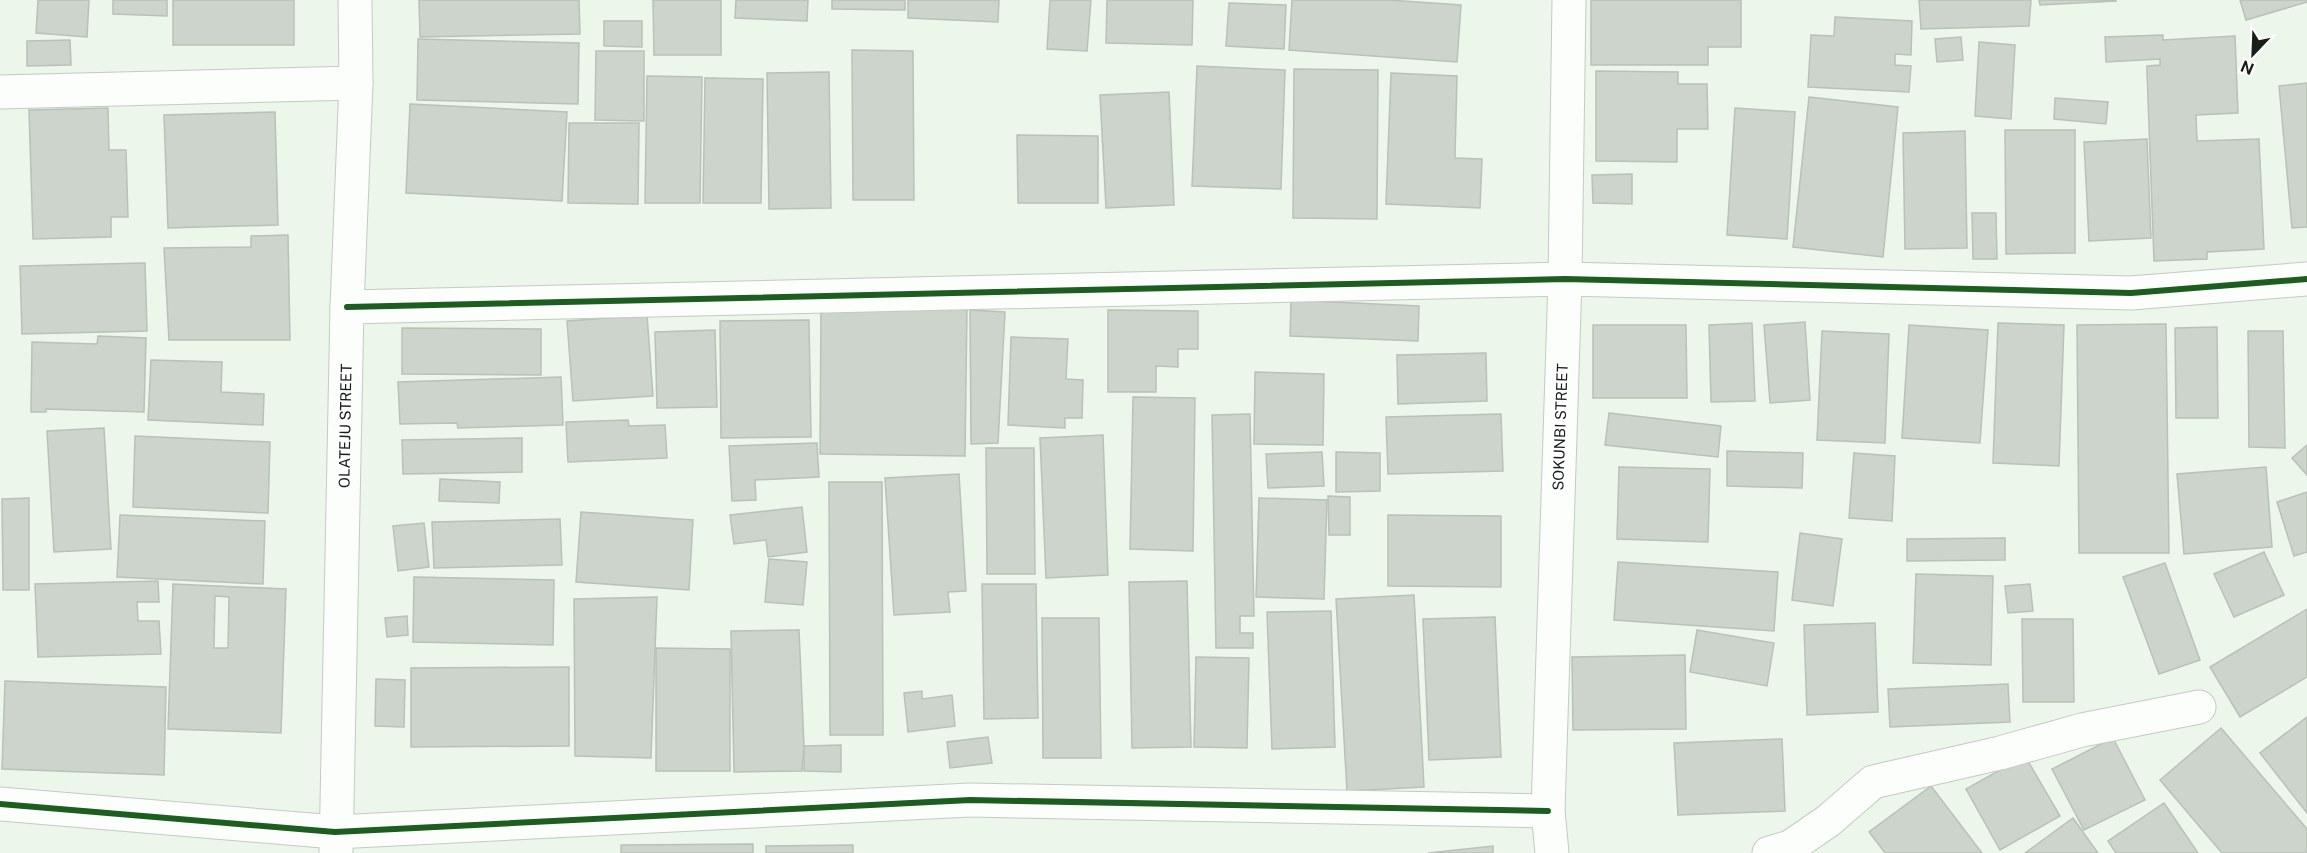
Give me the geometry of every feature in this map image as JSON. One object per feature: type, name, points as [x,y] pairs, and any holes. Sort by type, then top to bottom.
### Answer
[{"type":"street","name":"OLATEJU STREET","points":[[336,842],[347,307],[356,83],[355,0]]},
{"type":"street","name":"SOKUNBI STREET","points":[[1552,853],[1548,812],[1565,279],[1569,0]]},
{"type":"street","points":[[0,92],[356,83]]},
{"type":"street","points":[[347,307],[1565,279],[2131,293],[2307,279]]},
{"type":"street","points":[[1769,853],[1790,847],[1828,821],[1873,782],[2000,753],[2082,730],[2199,707]]},
{"type":"street","points":[[0,804],[336,842],[970,800],[1548,812]]},
{"type":"building","points":[[38,0],[89,0],[87,37],[36,33]]},
{"type":"building","points":[[113,0],[167,0],[167,16],[113,14]]},
{"type":"building","points":[[173,0],[294,0],[294,45],[173,45]]},
{"type":"building","points":[[419,0],[579,0],[580,34],[420,37]]},
{"type":"building","points":[[653,0],[721,0],[721,55],[654,55]]},
{"type":"building","points":[[736,0],[808,0],[807,21],[735,18]]},
{"type":"building","points":[[832,0],[905,0],[905,10],[832,9]]},
{"type":"building","points":[[908,0],[999,0],[998,22],[908,18]]},
{"type":"building","points":[[1050,0],[1091,0],[1087,51],[1047,49]]},
{"type":"building","points":[[1107,0],[1193,0],[1192,45],[1106,43]]},
{"type":"building","points":[[1292,0],[1389,0],[1461,5],[1457,62],[1289,50]]},
{"type":"building","points":[[1591,0],[1741,0],[1741,47],[1708,47],[1708,65],[1591,65]]},
{"type":"building","points":[[1919,0],[2031,0],[2029,26],[1921,29]]},
{"type":"building","points":[[2039,0],[2116,0],[2116,1],[2040,5]]},
{"type":"building","points":[[2240,0],[2307,0],[2307,2],[2246,20]]},
{"type":"building","points":[[1229,3],[1286,5],[1284,49],[1226,46]]},
{"type":"building","points":[[1835,17],[1912,21],[1911,55],[1895,54],[1895,65],[1911,66],[1909,92],[1808,87],[1811,35],[1834,36]]},
{"type":"building","points":[[604,21],[642,21],[642,47],[604,46]]},
{"type":"building","points":[[2163,35],[2163,40],[2235,36],[2238,113],[2196,115],[2197,141],[2259,139],[2264,249],[2207,252],[2207,259],[2154,261],[2147,66],[2160,65],[2160,59],[2106,62],[2105,37]]},
{"type":"building","points":[[1961,37],[1963,60],[1937,62],[1935,39]]},
{"type":"building","points":[[418,39],[579,43],[578,104],[417,100]]},
{"type":"building","points":[[70,40],[71,65],[27,66],[27,41]]},
{"type":"building","points":[[1979,42],[2015,45],[2011,119],[1975,116]]},
{"type":"building","points":[[852,50],[913,51],[914,200],[853,200]]},
{"type":"building","points":[[596,51],[644,51],[644,121],[595,120]]},
{"type":"building","points":[[1197,66],[1285,70],[1281,189],[1192,186]]},
{"type":"building","points":[[1294,69],[1378,70],[1377,219],[1293,218]]},
{"type":"building","points":[[1596,71],[1678,72],[1678,84],[1707,84],[1708,129],[1677,129],[1677,162],[1596,161]]},
{"type":"building","points":[[829,72],[831,208],[769,209],[767,73]]},
{"type":"building","points":[[1391,73],[1457,76],[1455,158],[1482,159],[1480,208],[1386,204]]},
{"type":"building","points":[[647,76],[702,77],[700,203],[645,203]]},
{"type":"building","points":[[705,78],[763,79],[761,203],[703,203]]},
{"type":"building","points":[[2307,83],[2307,227],[2292,228],[2279,86]]},
{"type":"building","points":[[1169,92],[1174,205],[1106,208],[1100,95]]},
{"type":"building","points":[[1809,97],[1898,107],[1883,257],[1793,247]]},
{"type":"building","points":[[2055,98],[2108,102],[2106,124],[2054,119]]},
{"type":"building","points":[[410,104],[567,112],[562,201],[406,193]]},
{"type":"building","points":[[108,108],[109,150],[126,150],[128,217],[111,217],[111,237],[33,239],[29,110]]},
{"type":"building","points":[[1735,108],[1795,112],[1787,239],[1727,235]]},
{"type":"building","points":[[275,112],[278,225],[168,228],[164,115]]},
{"type":"building","points":[[569,123],[639,123],[638,204],[568,203]]},
{"type":"building","points":[[2005,130],[2075,130],[2075,253],[2006,254]]},
{"type":"building","points":[[1965,131],[1967,248],[1905,249],[1903,133]]},
{"type":"building","points":[[1017,135],[1098,136],[1098,203],[1018,203]]},
{"type":"building","points":[[2147,139],[2151,238],[2089,241],[2084,142]]},
{"type":"building","points":[[1632,174],[1632,204],[1593,203],[1592,175]]},
{"type":"building","points":[[1972,213],[1996,213],[1997,259],[1973,259]]},
{"type":"building","points":[[288,235],[290,340],[169,340],[164,248],[251,247],[251,236]]},
{"type":"building","points":[[145,263],[147,331],[22,334],[20,266]]},
{"type":"building","points":[[1291,300],[1419,306],[1418,341],[1290,336]]},
{"type":"building","points":[[821,305],[967,307],[965,456],[820,454]]},
{"type":"building","points":[[970,310],[1005,312],[998,443],[971,444]]},
{"type":"building","points":[[1108,310],[1198,311],[1198,349],[1178,349],[1178,367],[1156,366],[1156,392],[1108,392]]},
{"type":"building","points":[[647,315],[653,396],[573,401],[567,321]]},
{"type":"building","points":[[809,320],[811,437],[721,438],[720,321]]},
{"type":"building","points":[[1805,322],[1810,400],[1770,403],[1764,325]]},
{"type":"building","points":[[1752,323],[1755,401],[1711,402],[1709,325]]},
{"type":"building","points":[[1998,323],[2064,325],[2059,466],[1993,463]]},
{"type":"building","points":[[2166,324],[2169,553],[2079,553],[2077,325]]},
{"type":"building","points":[[1593,325],[1686,325],[1687,398],[1593,398]]},
{"type":"building","points":[[1909,325],[1988,330],[1980,443],[1902,438]]},
{"type":"building","points":[[2217,327],[2218,418],[2176,418],[2175,328]]},
{"type":"building","points":[[402,328],[541,329],[541,375],[402,374]]},
{"type":"building","points":[[715,330],[717,407],[657,408],[655,332]]},
{"type":"building","points":[[1822,331],[1889,334],[1885,443],[1817,440]]},
{"type":"building","points":[[2248,331],[2283,331],[2285,448],[2249,447]]},
{"type":"building","points":[[98,336],[146,338],[144,412],[46,409],[46,412],[31,412],[32,342],[97,344]]},
{"type":"building","points":[[1011,337],[1068,339],[1066,379],[1083,380],[1082,418],[1065,418],[1065,428],[1008,425]]},
{"type":"building","points":[[1486,353],[1487,401],[1398,404],[1397,355]]},
{"type":"building","points":[[151,360],[222,362],[221,392],[264,394],[263,425],[148,420]]},
{"type":"building","points":[[1255,372],[1324,374],[1323,445],[1254,444]]},
{"type":"building","points":[[561,377],[563,425],[458,428],[457,423],[400,424],[398,382]]},
{"type":"building","points":[[1133,397],[1195,398],[1193,551],[1130,549]]},
{"type":"building","points":[[1609,413],[1721,426],[1718,457],[1605,445]]},
{"type":"building","points":[[1250,414],[1254,616],[1240,616],[1240,633],[1253,633],[1253,648],[1216,648],[1212,415]]},
{"type":"building","points":[[1501,414],[1503,471],[1388,474],[1386,417]]},
{"type":"building","points":[[628,420],[629,426],[665,425],[667,458],[568,462],[566,422]]},
{"type":"building","points":[[104,428],[111,549],[54,552],[47,431]]},
{"type":"building","points":[[1103,435],[1108,575],[1046,578],[1040,438]]},
{"type":"building","points":[[135,436],[270,442],[268,513],[133,507]]},
{"type":"building","points":[[522,438],[522,472],[403,474],[402,440]]},
{"type":"building","points":[[817,443],[819,477],[755,480],[756,500],[732,501],[729,446]]},
{"type":"building","points":[[2307,445],[2307,475],[2292,458]]},
{"type":"building","points":[[986,448],[1034,448],[1035,574],[987,574]]},
{"type":"building","points":[[1727,451],[1803,453],[1802,488],[1727,486]]},
{"type":"building","points":[[1322,452],[1324,486],[1268,488],[1266,454]]},
{"type":"building","points":[[1336,452],[1380,453],[1380,491],[1336,492]]},
{"type":"building","points":[[1854,453],[1895,456],[1892,521],[1849,518]]},
{"type":"building","points":[[1619,467],[1710,469],[1708,542],[1617,539]]},
{"type":"building","points":[[2266,467],[2272,547],[2184,554],[2177,474]]},
{"type":"building","points":[[959,474],[966,591],[948,592],[950,612],[894,615],[885,478]]},
{"type":"building","points":[[440,479],[500,482],[499,503],[439,501]]},
{"type":"building","points":[[829,482],[882,482],[883,735],[830,735]]},
{"type":"building","points":[[2307,492],[2307,552],[2294,556],[2277,502]]},
{"type":"building","points":[[1328,496],[1350,497],[1350,535],[1329,535]]},
{"type":"building","points":[[29,498],[29,590],[3,590],[2,499]]},
{"type":"building","points":[[1259,498],[1327,500],[1324,599],[1256,597]]},
{"type":"building","points":[[802,507],[807,552],[768,557],[766,540],[734,544],[730,515]]},
{"type":"building","points":[[581,512],[693,520],[689,590],[576,582]]},
{"type":"building","points":[[120,515],[265,521],[263,584],[117,577]]},
{"type":"building","points":[[1388,515],[1501,516],[1501,587],[1388,586]]},
{"type":"building","points":[[560,519],[562,565],[434,568],[432,522]]},
{"type":"building","points":[[424,523],[429,567],[398,571],[393,526]]},
{"type":"building","points":[[1800,533],[1842,539],[1833,606],[1792,600]]},
{"type":"building","points":[[2005,538],[2005,560],[1907,561],[1907,539]]},
{"type":"building","points":[[2264,552],[2284,595],[2234,617],[2214,574]]},
{"type":"building","points":[[769,559],[807,562],[803,605],[765,602]]},
{"type":"building","points":[[1618,562],[1778,572],[1774,631],[1614,620]]},
{"type":"building","points":[[2165,563],[2200,660],[2159,674],[2123,577]]},
{"type":"building","points":[[1916,574],[1993,576],[1991,665],[1913,663]]},
{"type":"building","points":[[414,577],[554,580],[553,645],[413,642]]},
{"type":"building","points":[[158,581],[159,602],[137,602],[138,621],[159,621],[161,654],[38,657],[35,584]]},
{"type":"building","points":[[1187,581],[1191,747],[1132,748],[1129,582]]},
{"type":"building","points":[[173,584],[286,589],[281,733],[168,729]],"holes":[[[215,596],[229,597],[228,648],[214,648]]]},
{"type":"building","points":[[982,584],[1036,584],[1038,718],[984,719]]},
{"type":"building","points":[[2030,584],[2033,611],[2008,613],[2005,586]]},
{"type":"building","points":[[1414,595],[1424,787],[1347,791],[1336,599]]},
{"type":"building","points":[[657,597],[651,758],[575,756],[574,599]]},
{"type":"building","points":[[2307,609],[2307,677],[2240,717],[2210,667]]},
{"type":"building","points":[[1331,611],[1335,747],[1272,749],[1267,612]]},
{"type":"building","points":[[407,616],[408,635],[387,637],[385,618]]},
{"type":"building","points":[[1495,617],[1501,757],[1429,760],[1423,619]]},
{"type":"building","points":[[1042,618],[1099,618],[1101,758],[1043,758]]},
{"type":"building","points":[[2022,619],[2073,619],[2074,702],[2023,702]]},
{"type":"building","points":[[1875,623],[1878,712],[1807,715],[1804,625]]},
{"type":"building","points":[[799,630],[804,746],[802,771],[734,772],[731,631]]},
{"type":"building","points":[[1697,630],[1774,643],[1767,686],[1690,672]]},
{"type":"building","points":[[656,648],[730,649],[730,771],[656,771]]},
{"type":"building","points":[[1685,655],[1686,729],[1573,730],[1572,657]]},
{"type":"building","points":[[1196,657],[1249,658],[1247,748],[1194,747]]},
{"type":"building","points":[[569,667],[569,746],[411,747],[411,668]]},
{"type":"building","points":[[376,679],[405,680],[404,727],[375,726]]},
{"type":"building","points":[[5,681],[166,687],[164,775],[2,769]]},
{"type":"building","points":[[2008,684],[2010,722],[1890,727],[1888,689]]},
{"type":"building","points":[[922,691],[922,699],[952,695],[955,726],[908,732],[904,693]]},
{"type":"building","points":[[2307,717],[2307,813],[2260,753]]},
{"type":"building","points":[[2221,728],[2307,829],[2307,853],[2222,853],[2160,780]]},
{"type":"building","points":[[988,737],[992,763],[950,768],[947,742]]},
{"type":"building","points":[[2113,738],[2145,800],[2084,830],[2052,769]]},
{"type":"building","points":[[1782,739],[1785,811],[1678,815],[1674,743]]},
{"type":"building","points":[[841,745],[841,772],[804,771],[804,746]]},
{"type":"building","points":[[2025,756],[2060,816],[2000,850],[1966,789]]},
{"type":"building","points":[[1931,786],[1982,853],[1885,853],[1869,832]]},
{"type":"building","points":[[2164,803],[2198,853],[2116,853],[2108,841]]},
{"type":"building","points":[[2073,818],[2098,853],[2025,853]]},
{"type":"building","points":[[753,844],[753,853],[621,853],[621,845]]},
{"type":"building","points":[[853,845],[853,853],[766,853],[766,846]]},
{"type":"building","points":[[1493,846],[1493,853],[1428,853]]},
{"type":"cycle path","points":[[347,307],[1565,279],[2131,293],[2307,279]]},
{"type":"cycle path","points":[[0,804],[335,832],[970,800],[1548,811]]}]
